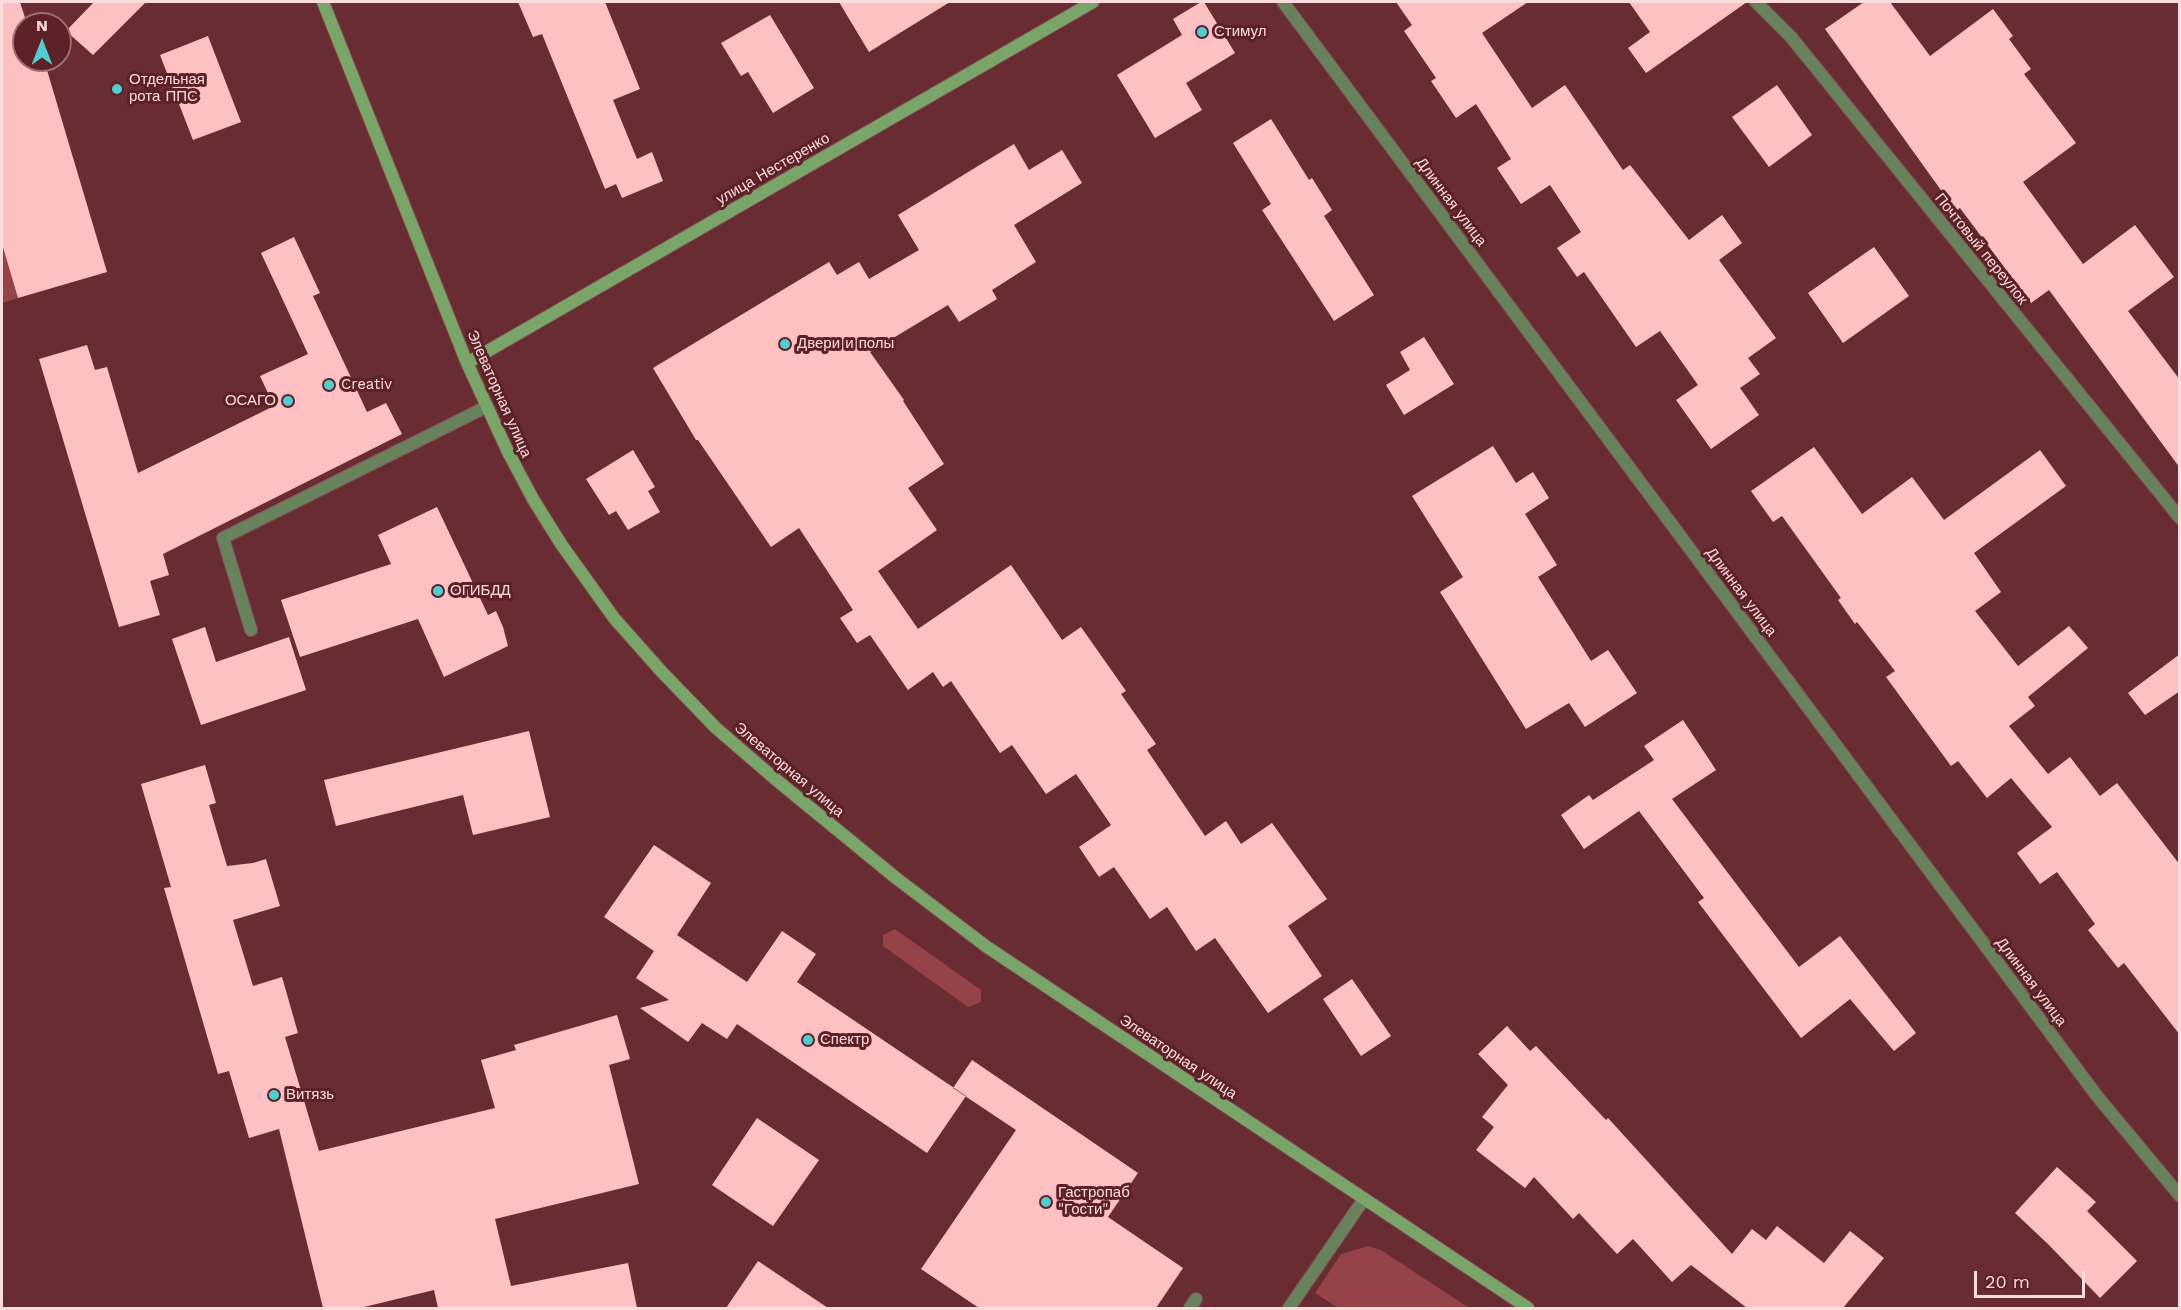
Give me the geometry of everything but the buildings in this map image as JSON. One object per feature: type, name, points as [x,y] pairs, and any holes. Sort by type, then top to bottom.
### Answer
[{"type":"street","name":"Элеваторная улица","points":[[323,2],[486,407],[533,500],[580,571],[614,618],[661,671],[716,728],[897,878],[987,947],[1528,1308]]},
{"type":"street","name":"улица Нестеренко","points":[[467,363],[1093,2]]},
{"type":"street","name":"Длинная улица","points":[[1283,2],[2097,1096],[2180,1196]]},
{"type":"street","name":"Почтовый переулок","points":[[1756,2],[1791,37],[2180,518]]},
{"type":"street","points":[[251,630],[223,538],[486,407]]},
{"type":"street","points":[[1289,1308],[1364,1199]]},
{"type":"shaded area","points":[[2,244],[18,298],[2,303]]},
{"type":"shaded area","points":[[895,929],[981,990],[981,1002],[968,1007],[883,946],[883,935]]},
{"type":"shaded area","points":[[1368,1246],[1381,1250],[1469,1308],[1338,1308],[1315,1293],[1341,1254]]},
{"type":"place","name":"Стимул","points":[[1202,32]]},
{"type":"place","name":"Отдельная рота ППС","points":[[117,89]]},
{"type":"place","name":"Двери и полы","points":[[785,344]]},
{"type":"place","name":"Creativ","points":[[329,385]]},
{"type":"place","name":"ОСАГО","points":[[288,401]]},
{"type":"place","name":"ОГИБДД","points":[[438,591]]},
{"type":"place","name":"Спектр","points":[[808,1040]]},
{"type":"place","name":"Витязь","points":[[274,1095]]},
{"type":"place","name":"Гастропаб \"Гости\"","points":[[1046,1202]]}]
